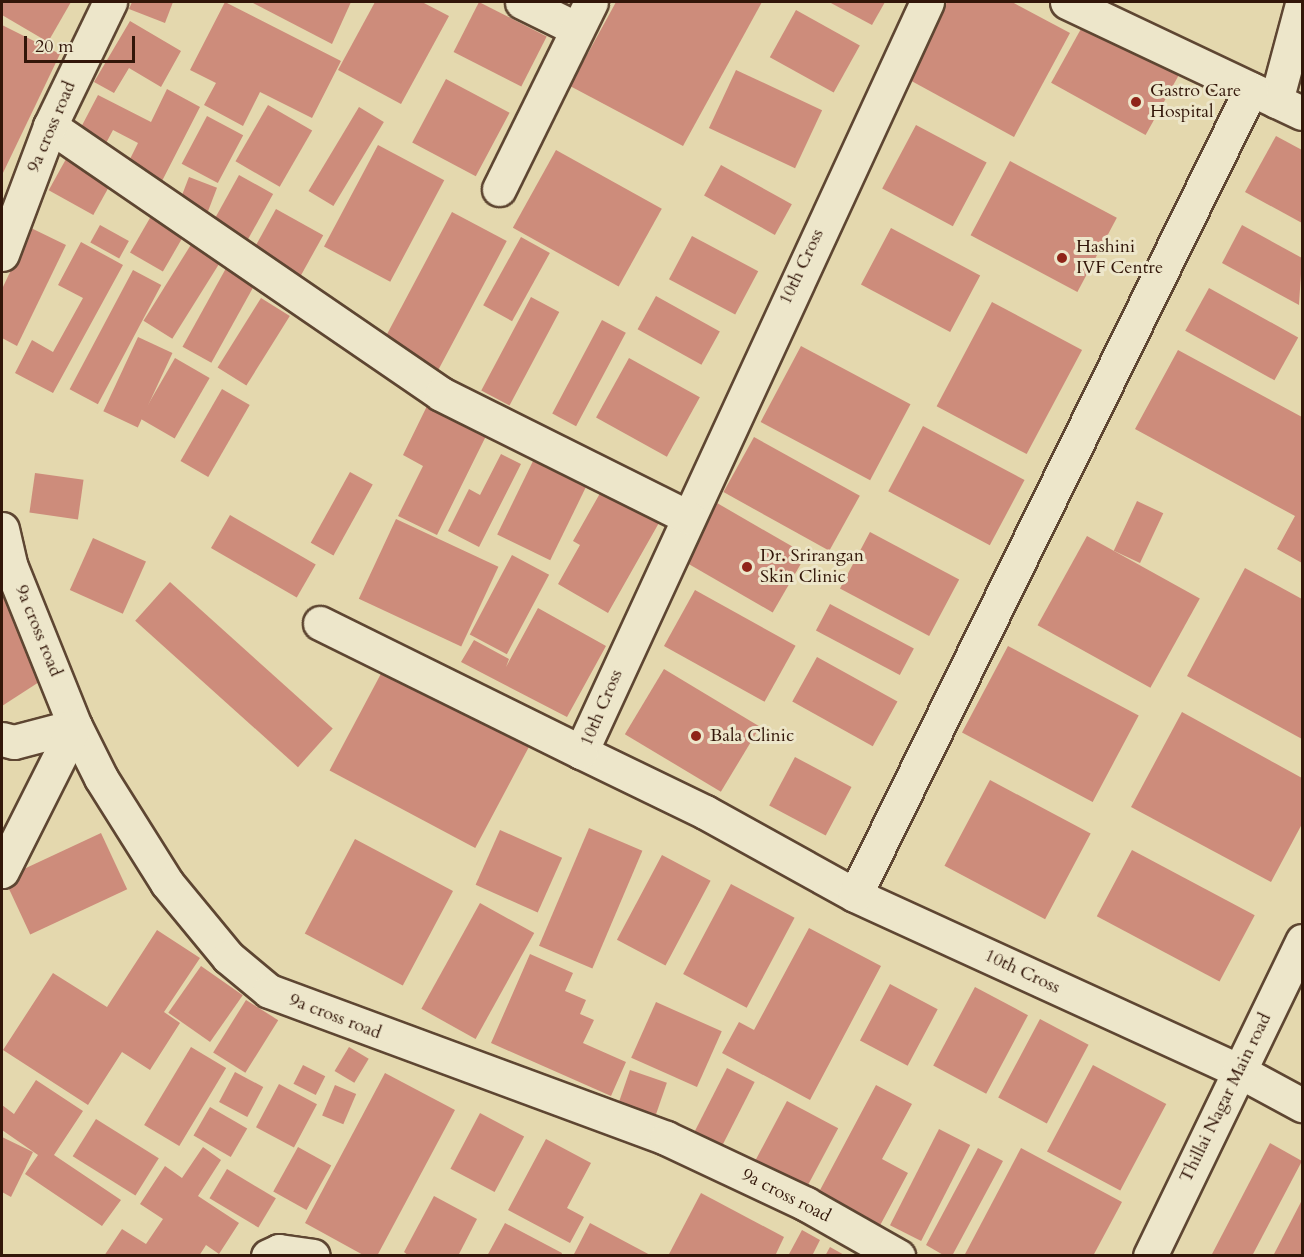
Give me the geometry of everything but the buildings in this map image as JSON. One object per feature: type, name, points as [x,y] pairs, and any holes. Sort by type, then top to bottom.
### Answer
[{"type":"street","name":"9a cross road","points":[[2,254],[50,126],[110,2]]},
{"type":"street","points":[[500,189],[584,15],[522,2]]},
{"type":"street","name":"10th Cross","points":[[927,2],[581,752],[705,812],[855,895],[1239,1071],[1302,1105]]},
{"type":"street","points":[[1067,2],[1277,101]]},
{"type":"street","points":[[855,895],[1277,101],[1302,4]]},
{"type":"street","points":[[50,126],[441,394],[688,517]]},
{"type":"street","name":"9a cross road","points":[[2,530],[11,567],[75,726],[101,778],[167,883],[228,957],[269,991],[666,1138],[806,1204],[898,1256]]},
{"type":"street","points":[[320,623],[581,752]]},
{"type":"street","points":[[2,739],[14,742],[75,726]]},
{"type":"street","points":[[2,871],[75,726]]},
{"type":"street","name":"Thillai Nagar Main road","points":[[1150,1256],[1302,941]]},
{"type":"street","points":[[268,1256],[279,1251],[313,1256]]},
{"type":"place","name":"Gastro Care Hospital","points":[[1136,102]]},
{"type":"place","name":"Hashini IVF Centre","points":[[1062,258]]},
{"type":"place","name":"Dr. Srirangan Skin Clinic","points":[[747,567]]},
{"type":"place","name":"Bala Clinic","points":[[696,736]]}]
